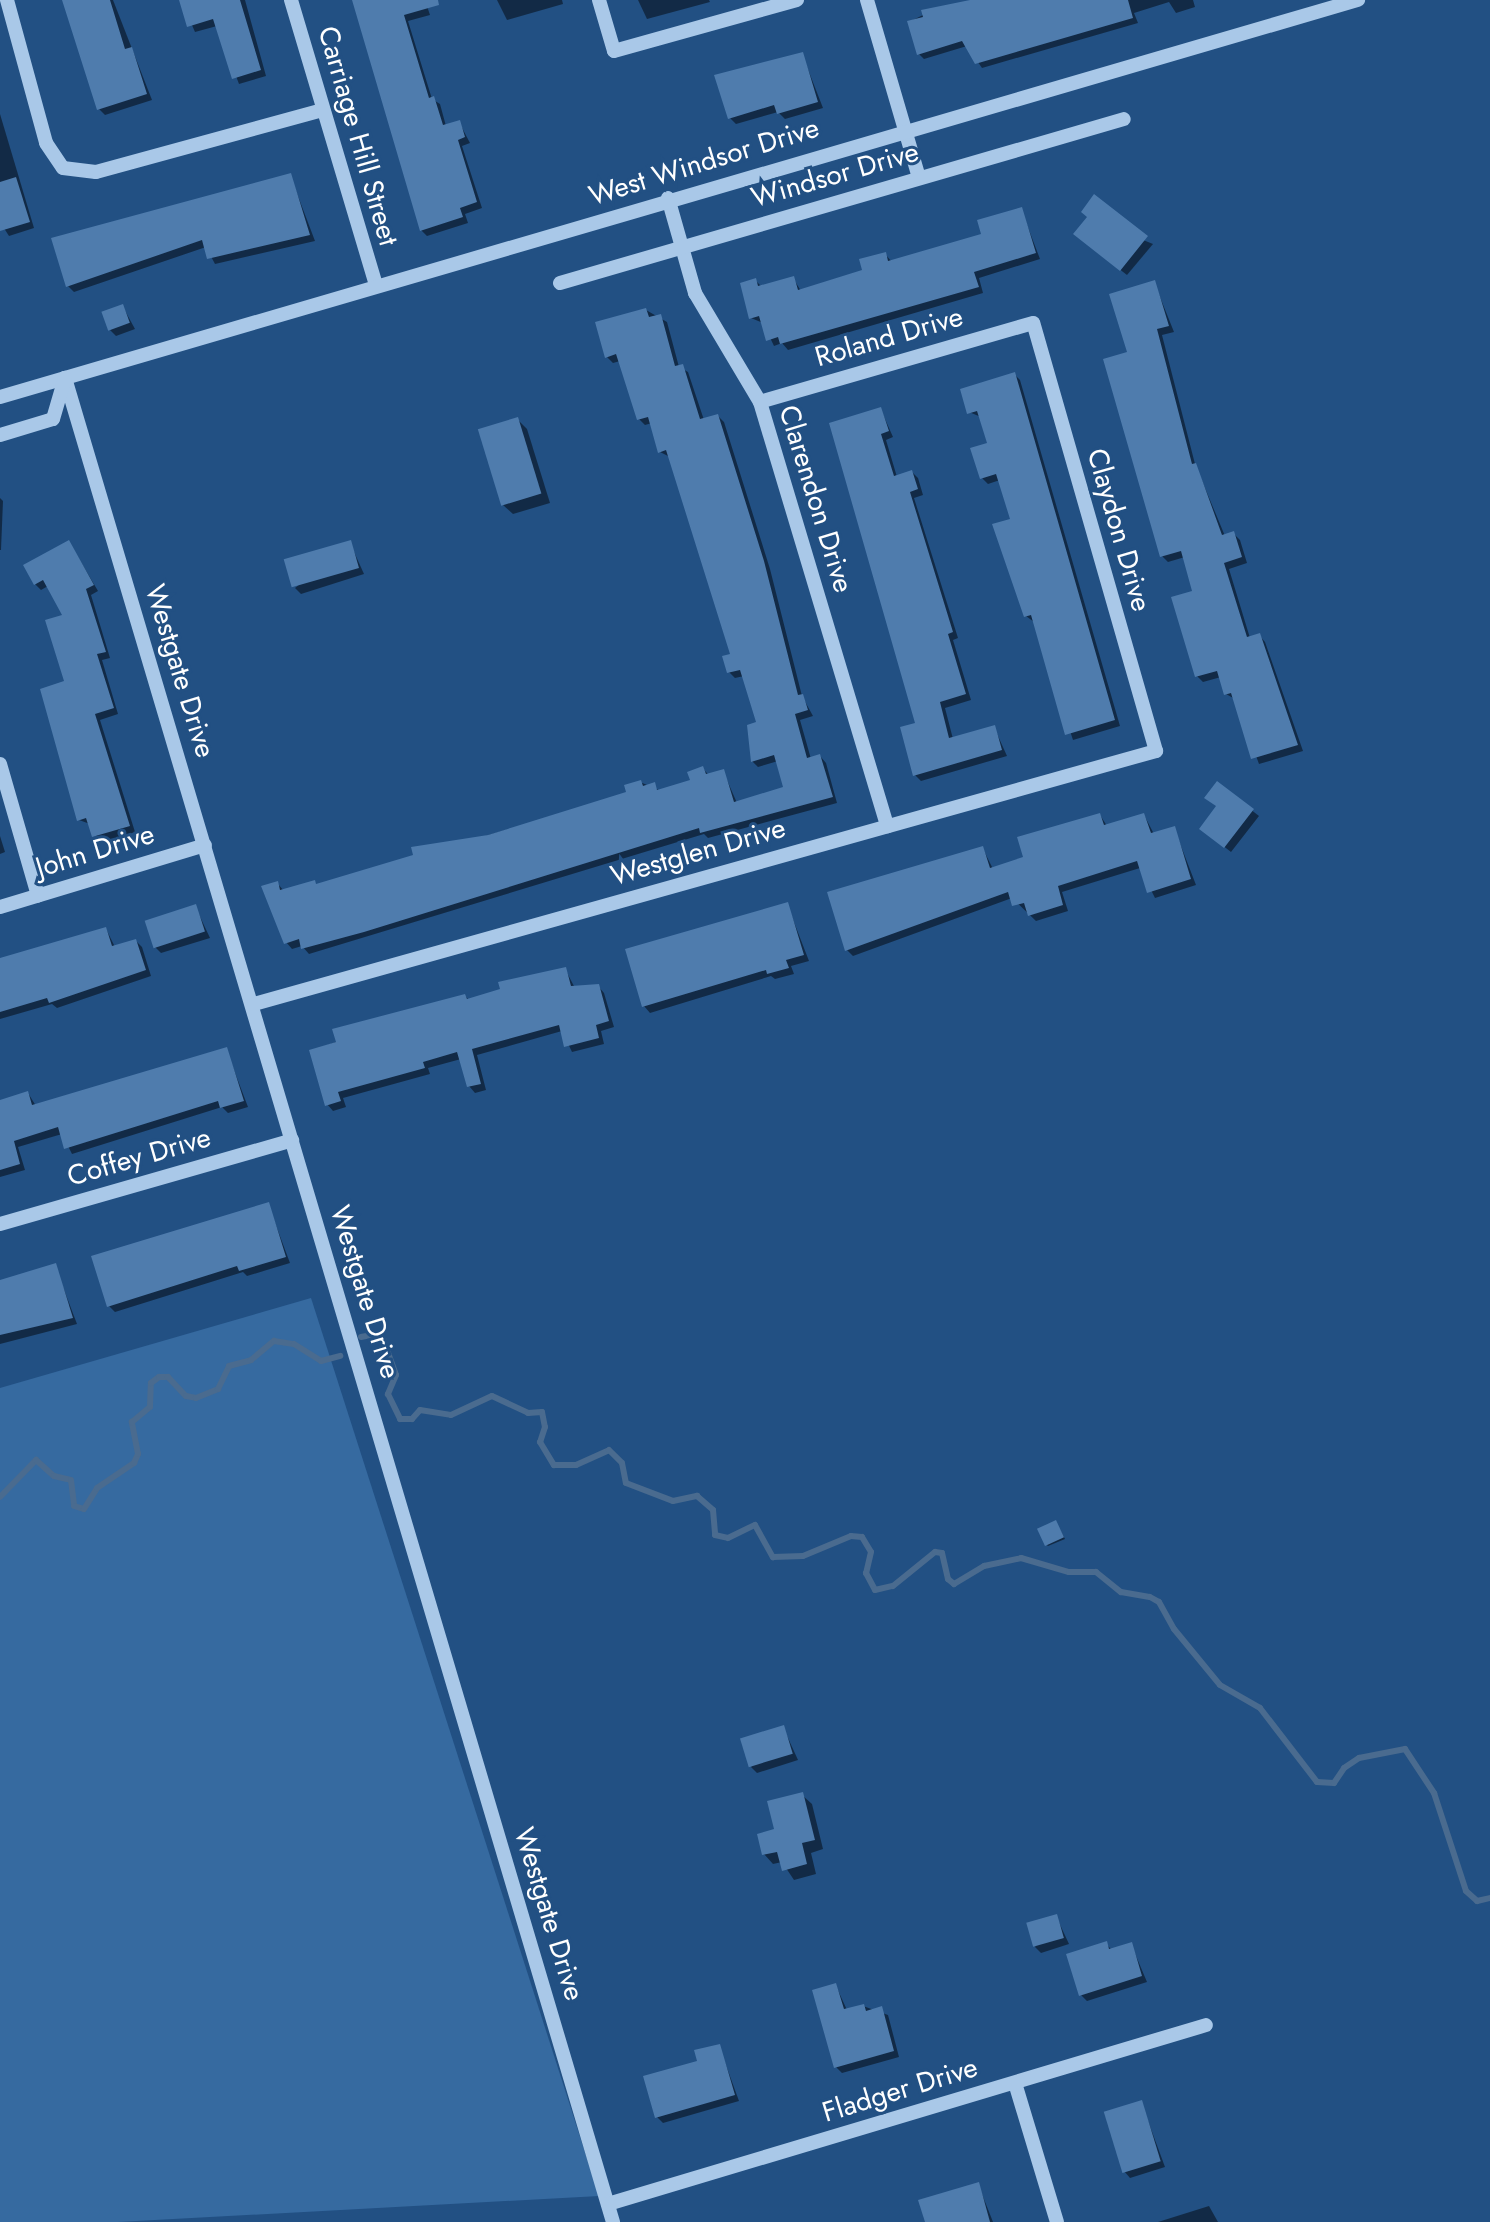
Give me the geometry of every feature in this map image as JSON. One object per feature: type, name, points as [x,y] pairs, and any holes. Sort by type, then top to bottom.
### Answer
[{"type":"street","points":[[7,0],[46,143],[63,168],[96,172],[322,110]]},
{"type":"street","name":"Carriage Hill Street","points":[[291,0],[376,286]]},
{"type":"street","points":[[599,0],[614,51],[797,0]]},
{"type":"street","points":[[867,0],[919,178]]},
{"type":"street","name":"West Windsor Drive","points":[[0,397],[668,198],[1358,0]]},
{"type":"street","name":"Windsor Drive","points":[[560,283],[1124,119]]},
{"type":"street","name":"Clarendon Drive","points":[[668,198],[695,293],[760,402],[887,826]]},
{"type":"street","name":"Roland Drive","points":[[760,402],[1033,323]]},
{"type":"street","name":"Claydon Drive","points":[[1033,323],[1156,751]]},
{"type":"street","points":[[0,435],[53,419],[65,378]]},
{"type":"street","name":"Westgate Drive","points":[[65,378],[254,1004],[613,2222]]},
{"type":"street","name":"Westglen Drive","points":[[254,1004],[1156,751]]},
{"type":"street","points":[[0,764],[38,896]]},
{"type":"street","name":"John Drive","points":[[0,907],[205,845]]},
{"type":"street","name":"Coffey Drive","points":[[0,1224],[292,1140]]},
{"type":"street","name":"Fladger Drive","points":[[608,2204],[1206,2025]]},
{"type":"street","points":[[1015,2083],[1057,2222]]},
{"type":"shaded area","points":[[311,1298],[599,2196],[118,2222],[0,2222],[0,1388]]},
{"type":"building","points":[[62,0],[110,0],[125,49],[132,47],[147,94],[97,110]]},
{"type":"building","points":[[179,0],[240,0],[261,70],[232,79],[213,19],[187,27]]},
{"type":"building","points":[[352,0],[438,0],[439,5],[404,15],[429,98],[434,96],[443,125],[460,120],[465,137],[458,140],[477,202],[460,208],[463,217],[420,231]]},
{"type":"building","points":[[970,0],[1128,0],[1133,18],[975,64],[962,41],[917,55],[907,21],[923,17],[921,10]]},
{"type":"building","points":[[803,52],[818,102],[777,114],[774,105],[728,119],[714,75]]},
{"type":"building","points":[[291,173],[310,235],[207,259],[202,240],[66,287],[51,238]]},
{"type":"building","points":[[16,177],[30,222],[0,231],[0,182]]},
{"type":"building","points":[[1094,194],[1148,236],[1120,271],[1073,234],[1087,217],[1081,212]]},
{"type":"building","points":[[1022,207],[1036,253],[974,272],[979,287],[780,344],[778,337],[766,341],[759,316],[749,319],[740,283],[756,278],[758,286],[794,276],[798,290],[862,270],[859,259],[886,252],[888,261],[981,234],[977,220]]},
{"type":"building","points":[[1155,280],[1169,326],[1157,329],[1192,464],[1196,463],[1222,535],[1234,531],[1242,557],[1224,563],[1247,637],[1260,633],[1298,745],[1251,759],[1231,693],[1224,695],[1217,671],[1195,677],[1171,597],[1192,591],[1181,551],[1160,557],[1103,359],[1127,352],[1109,294]]},
{"type":"building","points":[[123,304],[130,323],[108,331],[101,312]]},
{"type":"building","points":[[646,308],[649,317],[661,314],[675,366],[683,364],[700,419],[718,414],[764,561],[798,695],[803,694],[808,710],[795,714],[807,758],[820,754],[833,797],[700,833],[699,828],[301,949],[299,939],[284,944],[261,886],[278,881],[280,890],[315,880],[316,884],[413,855],[411,847],[488,835],[626,792],[624,785],[641,780],[643,786],[655,782],[657,790],[690,780],[687,772],[703,766],[706,774],[724,769],[734,802],[783,787],[774,755],[751,762],[747,725],[756,722],[740,670],[727,673],[722,656],[730,654],[666,450],[658,453],[648,417],[637,420],[616,354],[605,358],[595,322]]},
{"type":"building","points":[[1015,372],[1115,720],[1065,735],[1031,615],[1024,617],[992,524],[1010,519],[996,474],[980,479],[970,448],[987,443],[977,411],[967,414],[960,389]]},
{"type":"building","points":[[881,407],[889,431],[881,434],[894,476],[912,470],[918,489],[910,492],[953,632],[948,634],[966,694],[940,702],[949,738],[995,725],[1002,750],[913,776],[900,727],[915,723],[829,423]]},
{"type":"building","points":[[518,417],[541,494],[501,506],[478,429]]},
{"type":"building","points":[[69,540],[94,585],[86,589],[106,652],[97,654],[114,708],[95,714],[130,826],[92,837],[86,818],[77,821],[40,689],[64,681],[45,620],[62,615],[43,580],[34,585],[23,565]]},
{"type":"building","points":[[351,540],[359,568],[292,587],[284,559]]},
{"type":"building","points":[[1217,781],[1254,809],[1224,848],[1199,829],[1216,806],[1204,798]]},
{"type":"building","points":[[1100,813],[1104,825],[1144,813],[1151,833],[1175,826],[1191,879],[1147,893],[1137,861],[1058,886],[1063,905],[1028,916],[1024,903],[1012,906],[1008,892],[845,951],[827,892],[983,846],[990,868],[1023,857],[1017,837]]},
{"type":"building","points":[[788,902],[804,955],[786,960],[789,968],[767,974],[766,970],[642,1007],[625,949]]},
{"type":"building","points":[[196,904],[205,932],[154,948],[145,921]]},
{"type":"building","points":[[106,927],[112,946],[136,939],[146,970],[49,1003],[47,998],[0,1012],[0,958]]},
{"type":"building","points":[[566,967],[571,986],[599,984],[609,1021],[596,1025],[599,1038],[564,1047],[559,1025],[472,1049],[481,1084],[467,1087],[457,1052],[423,1062],[425,1068],[338,1092],[341,1101],[325,1106],[309,1050],[336,1042],[332,1029],[465,994],[467,999],[500,989],[498,982]]},
{"type":"building","points":[[227,1047],[244,1101],[220,1108],[218,1101],[64,1149],[58,1127],[14,1141],[20,1164],[0,1170],[0,1100],[28,1091],[32,1105]]},
{"type":"building","points":[[269,1202],[286,1257],[239,1271],[237,1266],[107,1307],[91,1256]]},
{"type":"building","points":[[56,1263],[73,1318],[0,1335],[0,1280]]},
{"type":"building","points":[[1056,1520],[1064,1537],[1045,1546],[1037,1529]]},
{"type":"building","points":[[784,1725],[793,1754],[749,1767],[740,1738]]},
{"type":"building","points":[[803,1792],[815,1840],[802,1843],[807,1864],[782,1871],[777,1852],[762,1855],[757,1834],[774,1829],[767,1801]]},
{"type":"building","points":[[1057,1914],[1064,1938],[1033,1947],[1026,1923]]},
{"type":"building","points":[[1107,1941],[1109,1949],[1132,1942],[1142,1976],[1079,1996],[1066,1954]]},
{"type":"building","points":[[836,1983],[844,2009],[864,2004],[866,2011],[882,2006],[894,2051],[834,2068],[812,1990]]},
{"type":"building","points":[[720,2044],[735,2095],[655,2118],[643,2076],[697,2061],[694,2050]]},
{"type":"building","points":[[1142,2100],[1161,2161],[1122,2173],[1104,2112]]},
{"type":"building","points":[[979,2182],[990,2222],[925,2222],[918,2200]]},
{"type":"waterway","points":[[361,1337],[376,1334],[383,1339],[396,1375],[388,1394],[400,1419],[412,1419],[420,1410],[451,1415],[492,1396],[528,1413],[542,1412],[545,1427],[540,1442],[554,1465],[576,1465],[609,1450],[622,1463],[626,1483],[673,1501],[697,1496],[713,1510],[715,1535],[728,1538],[755,1525],[773,1557],[803,1556],[851,1536],[862,1537],[871,1552],[866,1573],[875,1590],[893,1586],[935,1552],[942,1553],[948,1579],[954,1584],[984,1566],[1021,1558],[1069,1572],[1096,1572],[1121,1592],[1150,1597],[1159,1602],[1174,1629],[1220,1685],[1260,1708],[1317,1782],[1334,1783],[1344,1768],[1359,1758],[1405,1749],[1434,1793],[1466,1891],[1477,1901],[1490,1898]]},
{"type":"waterway","points":[[0,1497],[36,1460],[54,1476],[71,1480],[74,1506],[84,1509],[97,1488],[134,1463],[138,1454],[132,1422],[150,1407],[151,1383],[159,1377],[168,1377],[186,1396],[196,1398],[218,1389],[229,1366],[251,1360],[274,1341],[294,1344],[321,1361],[340,1356]]}]
